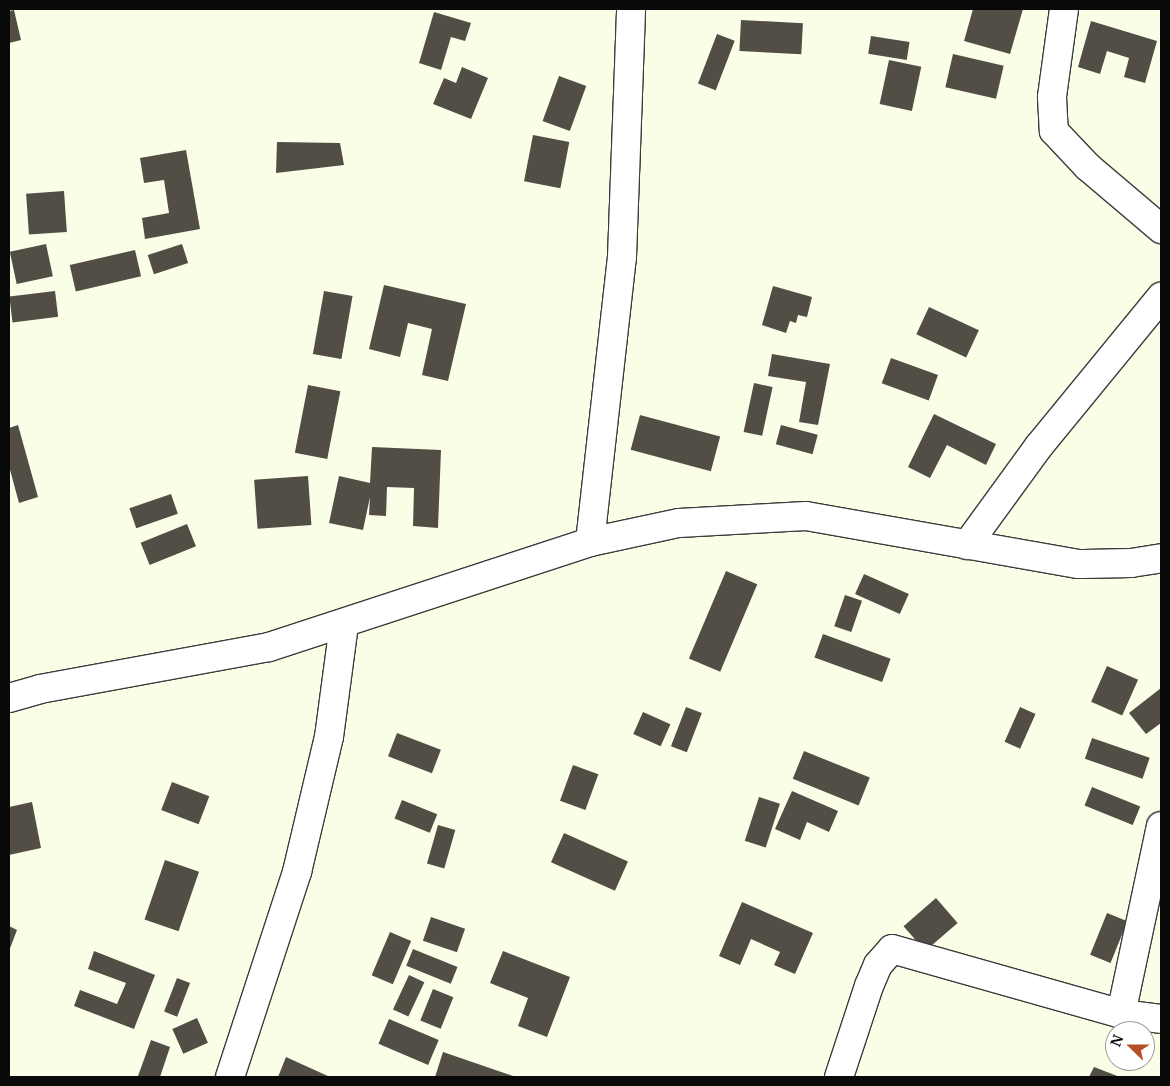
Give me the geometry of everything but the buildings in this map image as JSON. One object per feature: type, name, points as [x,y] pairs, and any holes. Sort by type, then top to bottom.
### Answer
[{"type":"street","points":[[590,542],[622,257],[630,9]]},
{"type":"street","points":[[1064,9],[1052,97],[1054,131],[1088,168],[1161,229]]},
{"type":"street","points":[[967,545],[1039,446],[1161,297]]},
{"type":"street","points":[[9,698],[40,689],[270,647],[344,625],[590,542],[679,523],[806,516],[1079,564],[1131,563],[1161,558]]},
{"type":"street","points":[[230,1077],[297,872],[329,737],[344,625]]},
{"type":"street","points":[[1121,1014],[1161,826]]},
{"type":"street","points":[[839,1077],[869,986],[878,965],[892,950],[1121,1014],[1161,1019]]}]
